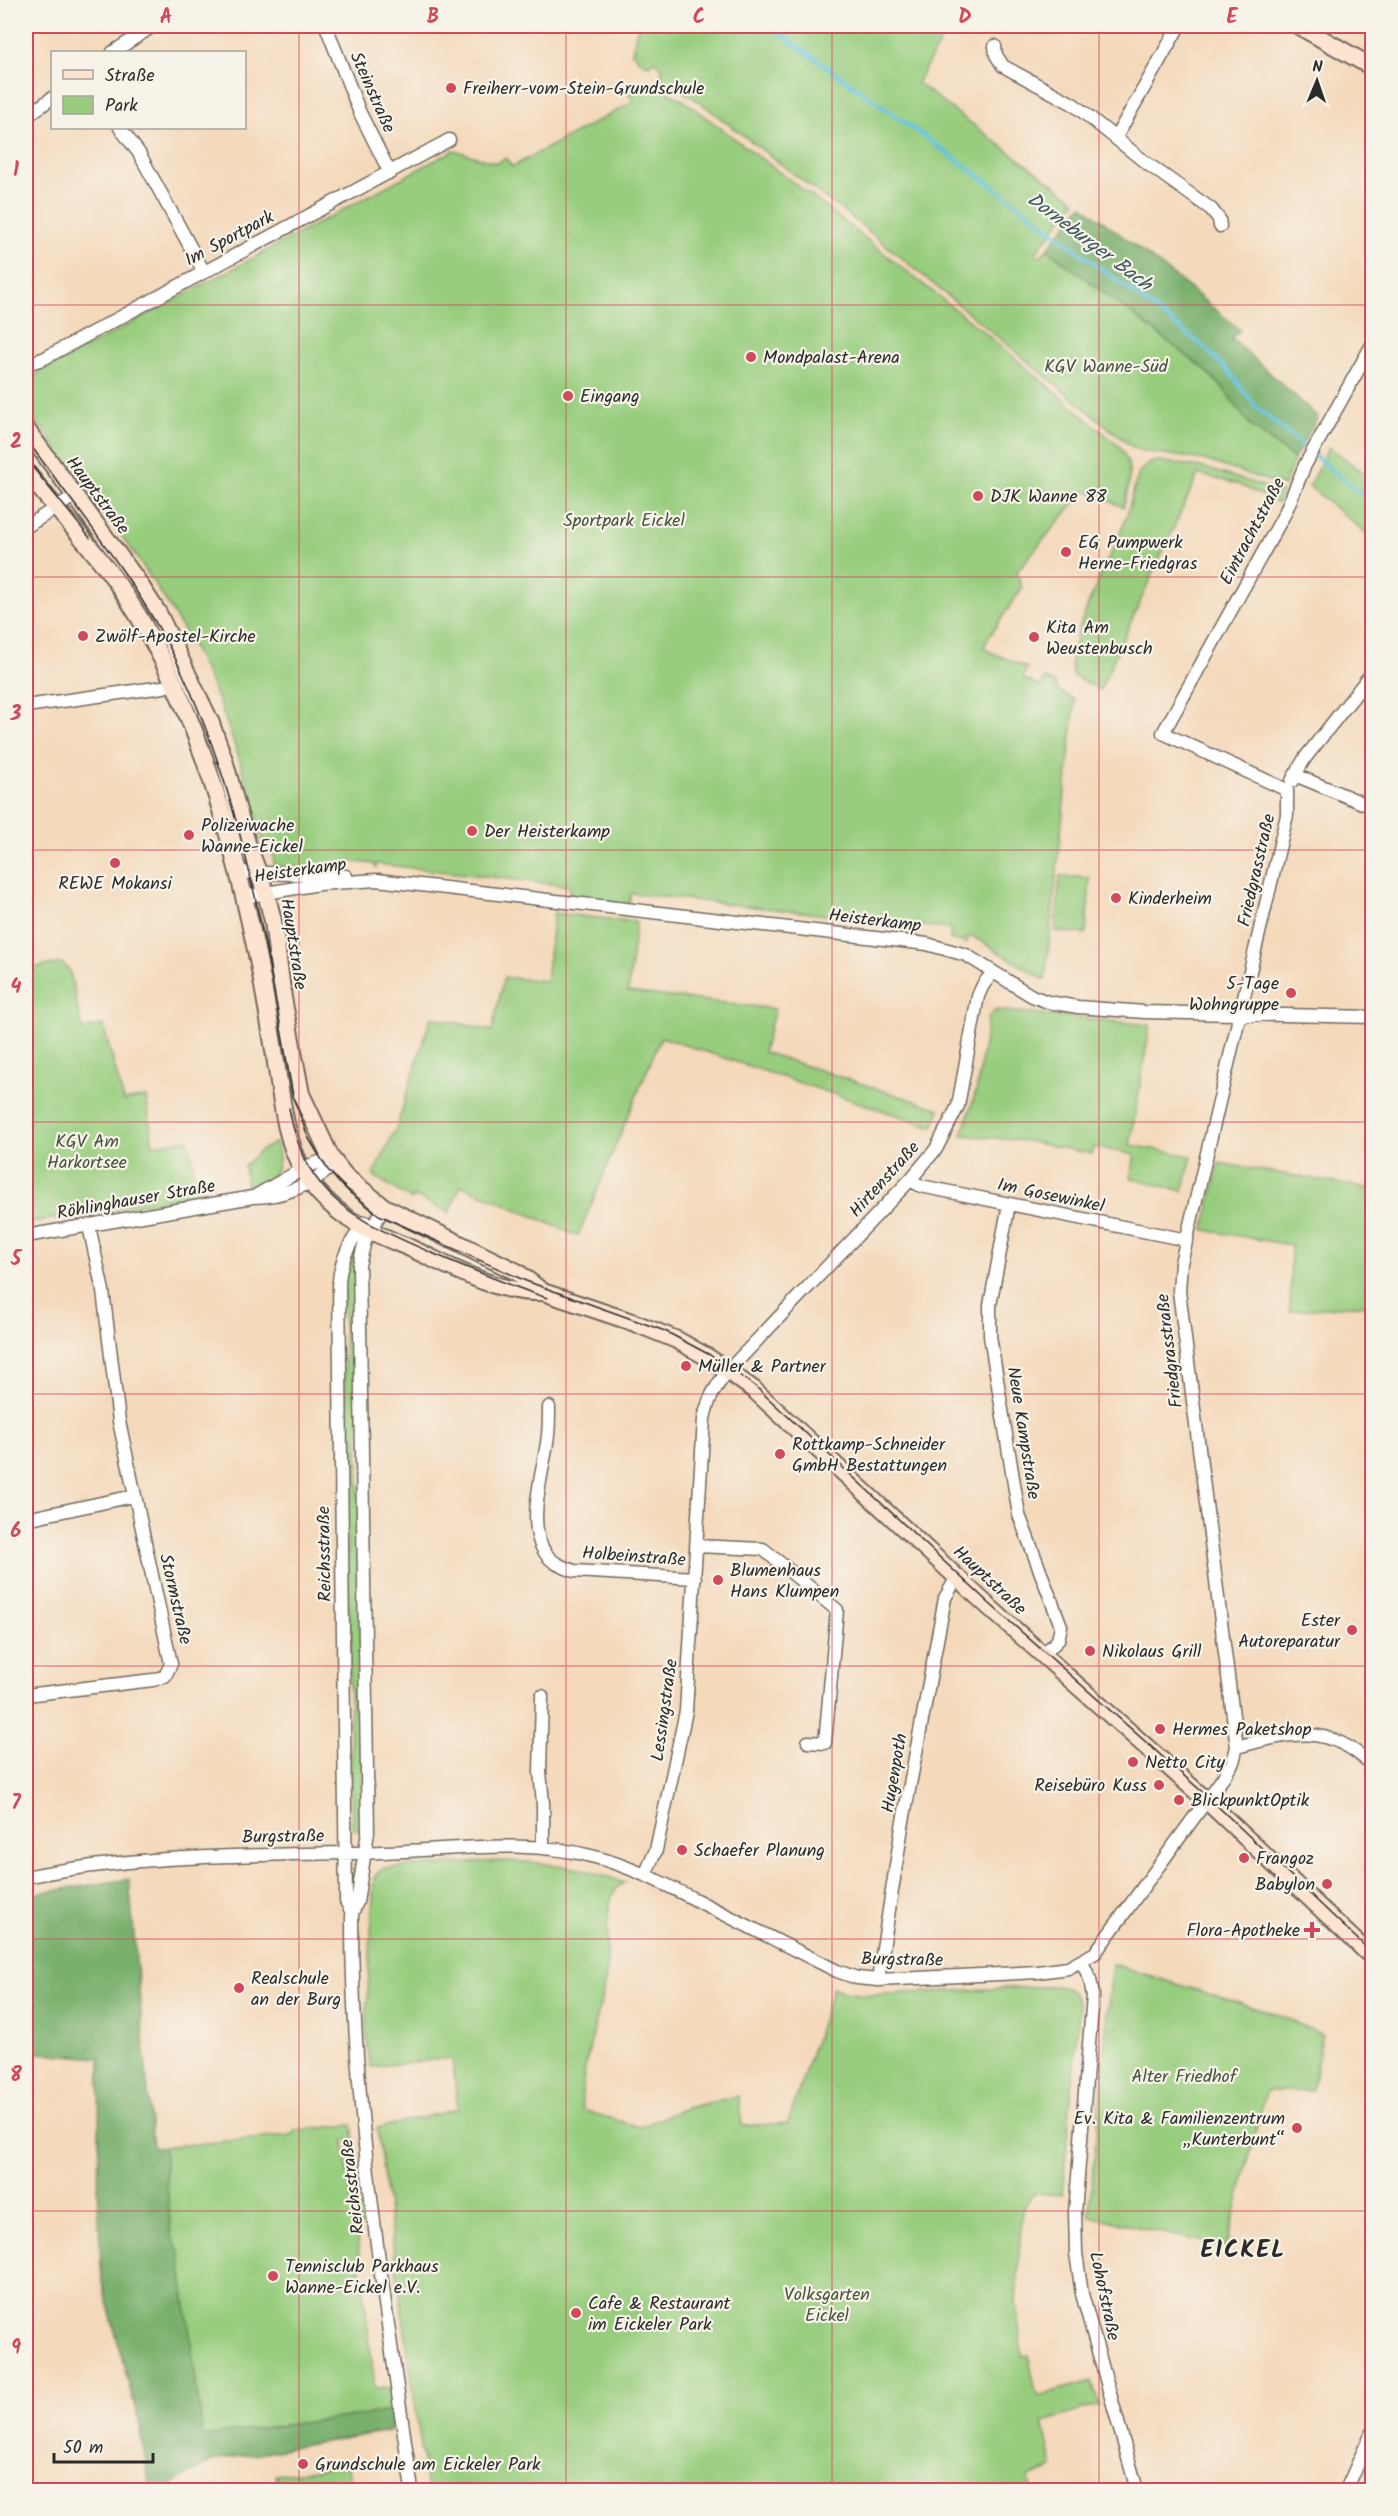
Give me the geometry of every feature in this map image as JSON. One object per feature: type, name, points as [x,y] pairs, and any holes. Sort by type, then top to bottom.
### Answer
[{"type":"street","points":[[115,51],[153,26]]},
{"type":"street","name":"Steinstraße","points":[[326,26],[360,113],[390,173]]},
{"type":"street","points":[[1116,137],[1179,26]]},
{"type":"street","points":[[1299,26],[1372,67]]},
{"type":"street","points":[[995,46],[996,55],[1003,66],[1073,104],[1145,162],[1211,210],[1219,219],[1220,226]]},
{"type":"street","points":[[26,117],[51,99]]},
{"type":"street","points":[[121,129],[139,153],[204,272]]},
{"type":"street","name":"Im Sportpark","points":[[26,364],[43,359],[449,140]]},
{"type":"street","name":"Eintrachtstraße","points":[[1287,790],[1163,733],[1173,711],[1285,513],[1305,465],[1372,345]]},
{"type":"street","name":"Hauptstraße","points":[[26,429],[136,579],[176,648],[210,721],[224,760],[247,843],[266,893],[277,936],[283,999],[298,1084],[306,1106],[333,1161],[359,1189],[381,1206],[517,1272],[543,1292]]},
{"type":"street","name":"Hauptstraße","points":[[26,471],[117,582],[147,631],[173,684],[208,774],[237,872],[256,950],[286,1122],[306,1176],[340,1213],[366,1229],[480,1280],[513,1291],[543,1292],[664,1334],[728,1371],[776,1408],[1043,1655],[1206,1800],[1372,1957]]},
{"type":"street","points":[[26,527],[74,496]]},
{"type":"street","points":[[1287,790],[1305,758],[1372,673]]},
{"type":"street","points":[[26,706],[173,684]]},
{"type":"street","points":[[1295,775],[1372,807]]},
{"type":"street","name":"Friedgrasstraße","points":[[1237,1747],[1180,1306],[1179,1278],[1287,815],[1287,790]]},
{"type":"street","name":"Heisterkamp","points":[[237,872],[342,875],[362,880],[927,944],[966,955],[1032,996],[1068,1005],[1144,1012],[1372,1017]]},
{"type":"street","name":"Heisterkamp","points":[[243,897],[362,880]]},
{"type":"street","name":"Hirtenstraße","points":[[728,1371],[910,1180],[936,1149],[955,1114],[962,1091],[978,996],[993,972]]},
{"type":"street","name":"Röhlinghauser Straße","points":[[26,1236],[253,1197],[306,1176],[333,1161]]},
{"type":"street","name":"Im Gosewinkel","points":[[910,1180],[921,1186],[1187,1240]]},
{"type":"street","name":"Neue Kampstraße","points":[[1009,1204],[990,1305],[990,1336],[1019,1515],[1061,1626],[1058,1640],[1043,1655]]},
{"type":"street","name":"Reichsstraße","points":[[352,1913],[346,1901],[345,1853],[339,1281],[342,1258],[366,1229],[381,1206]]},
{"type":"street","name":"Stormstraße","points":[[26,1695],[153,1680],[165,1676],[169,1671],[171,1658],[134,1496],[116,1402],[103,1291],[89,1226]]},
{"type":"street","name":"Reichsstraße","points":[[366,1229],[359,1264],[368,1832],[357,1902],[352,1913],[353,2005],[374,2222],[412,2490]]},
{"type":"street","name":"Lessingstraße","points":[[645,1875],[656,1850],[686,1711],[707,1406],[716,1385],[728,1371]]},
{"type":"street","name":"Holbeinstraße","points":[[549,1407],[548,1436],[539,1481],[538,1506],[539,1533],[545,1554],[561,1566],[574,1570],[695,1578]]},
{"type":"street","points":[[26,1519],[134,1496]]},
{"type":"street","points":[[697,1546],[763,1549],[837,1610],[825,1743],[808,1742]]},
{"type":"street","name":"Hugenpoth","points":[[878,1980],[903,1827],[945,1598],[957,1576]]},
{"type":"street","points":[[542,1696],[540,1772],[543,1848]]},
{"type":"street","points":[[1206,1800],[1233,1762],[1237,1747],[1290,1734],[1314,1734],[1333,1738],[1348,1746],[1372,1765]]},
{"type":"street","name":"Burgstraße","points":[[26,1877],[151,1860],[511,1846],[543,1848],[597,1857],[645,1875],[837,1971],[857,1978],[878,1980],[1038,1972],[1068,1968],[1095,1953],[1206,1800]]},
{"type":"street","name":"Lohofstraße","points":[[1082,1962],[1090,1979],[1093,1996],[1075,2212],[1076,2253],[1082,2294],[1137,2490]]},
{"type":"street","points":[[1346,2490],[1372,2432]]},
{"type":"green space","name":"KGV Wanne-Süd","points":[[638,26],[949,26],[917,83],[1076,201],[1035,253],[1040,257],[1047,249],[1204,369],[1226,391],[1250,425],[1294,459],[1284,486],[1204,460],[1142,451],[1131,446],[860,224],[698,101],[663,79],[661,73],[663,69],[654,61],[649,65],[643,63],[632,52]]},
{"type":"green space","name":"Sportpark Eickel","points":[[645,84],[664,90],[684,101],[814,198],[985,333],[1119,446],[1124,453],[1129,475],[1123,507],[1085,490],[1017,571],[1022,588],[987,640],[984,649],[1027,668],[1023,678],[1040,687],[1045,678],[1055,684],[1058,691],[1075,700],[1045,980],[974,937],[968,937],[966,943],[950,939],[951,929],[631,893],[629,904],[569,897],[570,886],[377,864],[376,867],[374,864],[348,861],[342,871],[274,866],[273,851],[265,850],[230,732],[202,665],[142,565],[27,408],[30,406],[26,400],[26,380],[454,150],[496,163],[506,158],[512,167],[633,102],[628,92]]},
{"type":"green space","points":[[1082,205],[1240,330],[1231,338],[1318,417],[1294,459],[1250,425],[1222,387],[1204,369],[1047,249]]},
{"type":"green space","points":[[1329,447],[1372,479],[1372,538],[1309,486]]},
{"type":"green space","points":[[1157,461],[1201,467],[1282,492],[1278,503],[1237,484],[1198,474],[1100,690],[1073,676],[1071,662],[1074,644],[1090,600],[1124,523],[1139,474],[1146,465]]},
{"type":"green space","points":[[1060,876],[1090,878],[1086,934],[1055,931]]},
{"type":"green space","points":[[554,913],[636,922],[628,992],[775,1009],[763,1052],[940,1109],[933,1127],[661,1037],[578,1236],[461,1185],[449,1213],[414,1196],[412,1200],[373,1175],[397,1126],[431,1017],[492,1031],[504,977],[546,981]]},
{"type":"green space","name":"KGV Am Harkortsee","points":[[62,963],[70,971],[82,1029],[103,1025],[124,1101],[146,1097],[153,1145],[188,1139],[199,1195],[26,1223],[26,969]]},
{"type":"green space","points":[[996,1010],[1150,1025],[1130,1145],[1192,1156],[1183,1191],[1131,1178],[1135,1155],[1094,1147],[1092,1154],[1026,1141],[962,1135],[977,1088],[988,1018]]},
{"type":"green space","points":[[276,1142],[279,1159],[275,1172],[264,1181],[247,1186],[244,1166],[260,1151]]},
{"type":"green space","points":[[1219,1163],[1372,1189],[1372,1304],[1290,1311],[1291,1245],[1204,1230]]},
{"type":"green space","points":[[351,1250],[354,1251],[356,1257],[363,1829],[352,1829],[343,1281]]},
{"type":"green space","name":"Volksgarten Eickel","points":[[501,1861],[564,1866],[624,1883],[612,1896],[609,1907],[605,1983],[584,2074],[582,2110],[640,2127],[686,2108],[738,2096],[742,2126],[788,2123],[833,1987],[843,1992],[868,1995],[1053,1986],[1072,1992],[1079,2005],[1079,2011],[1062,2195],[1035,2193],[1022,2209],[1016,2302],[1022,2356],[1028,2355],[1037,2396],[1092,2381],[1099,2405],[1043,2422],[1053,2468],[1029,2477],[1031,2490],[427,2490],[377,2128],[458,2109],[452,2058],[370,2067],[366,2029],[374,1878],[384,1868]]},
{"type":"green space","points":[[129,1879],[153,2148],[164,2147],[171,2235],[179,2251],[203,2436],[392,2411],[394,2424],[389,2431],[211,2461],[166,2490],[150,2490],[140,2426],[102,2283],[98,2206],[100,2058],[26,2052],[26,1895]]},
{"type":"green space","name":"Alter Friedhof","points":[[1112,1964],[1284,2017],[1322,2035],[1312,2091],[1266,2091],[1226,2247],[1089,2216]]},
{"type":"green space","name":"Tennisclub Parkhaus Wanne-Eickel e.V.","points":[[352,2125],[354,2139],[344,2141],[353,2210],[363,2208],[367,2225],[356,2227],[375,2388],[389,2387],[392,2411],[203,2436],[179,2251],[171,2235],[164,2147],[292,2135],[296,2130]]},
{"type":"green space","points":[[348,2466],[351,2490],[277,2490],[275,2475]]},
{"type":"waterway","name":"Dorneburger Bach","points":[[770,26],[989,183],[1204,347],[1231,374],[1256,407],[1372,503]]},
{"type":"tram line","points":[[26,439],[108,550],[147,608],[180,668],[202,719],[221,771],[251,878],[293,1096],[308,1137],[328,1170],[350,1193],[379,1215],[526,1281],[665,1331],[710,1355],[755,1386],[990,1604],[1208,1797],[1372,1953]]},
{"type":"tram line","points":[[26,459],[90,538]]},
{"type":"tram line","points":[[289,1108],[297,1139],[307,1164],[321,1185],[338,1202],[380,1229],[405,1241],[547,1298]]},
{"type":"place","name":"Freiherr-vom-Stein-Grundschule","points":[[451,88]]},
{"type":"place","name":"Mondpalast-Arena","points":[[751,357]]},
{"type":"place","name":"Eingang","points":[[568,396]]},
{"type":"place","name":"DJK Wanne 88","points":[[978,496]]},
{"type":"place","name":"EG Pumpwerk Herne-Friedgras","points":[[1066,552]]},
{"type":"place","name":"Zwölf-Apostel-Kirche","points":[[83,636]]},
{"type":"place","name":"Kita Am Weustenbusch","points":[[1034,637]]},
{"type":"place","name":"Der Heisterkamp","points":[[472,831]]},
{"type":"place","name":"Polizeiwache Wanne-Eickel","points":[[189,835]]},
{"type":"place","name":"REWE Mokansi","points":[[115,863]]},
{"type":"place","name":"Kinderheim","points":[[1116,898]]},
{"type":"place","name":"5-Tage Wohngruppe","points":[[1291,993]]},
{"type":"place","name":"Müller & Partner","points":[[686,1366]]},
{"type":"place","name":"Rottkamp-Schneider GmbH Bestattungen","points":[[780,1454]]},
{"type":"place","name":"Blumenhaus Hans Klumpen","points":[[718,1580]]},
{"type":"place","name":"Ester Autoreparatur","points":[[1352,1630]]},
{"type":"place","name":"Nikolaus Grill","points":[[1090,1651]]},
{"type":"place","name":"Hermes Paketshop","points":[[1160,1729]]},
{"type":"place","name":"Netto City","points":[[1133,1762]]},
{"type":"place","name":"Reisebüro Kuss","points":[[1159,1785]]},
{"type":"place","name":"BlickpunktOptik","points":[[1179,1800]]},
{"type":"place","name":"Schaefer Planung","points":[[682,1850]]},
{"type":"place","name":"Frangoz","points":[[1244,1858]]},
{"type":"place","name":"Babylon","points":[[1327,1884]]},
{"type":"place","name":"Flora-Apotheke","points":[[1312,1930]]},
{"type":"place","name":"Realschule an der Burg","points":[[239,1988]]},
{"type":"place","name":"Ev. Kita & Familienzentrum „Kunterbunt“","points":[[1297,2128]]},
{"type":"place","name":"Tennisclub Parkhaus Wanne-Eickel e.V.","points":[[273,2276]]},
{"type":"place","name":"Cafe & Restaurant im Eickeler Park","points":[[576,2313]]},
{"type":"place","name":"Grundschule am Eickeler Park","points":[[303,2464]]},
{"type":"district","name":"EICKEL","points":[[1243,2249]]}]
